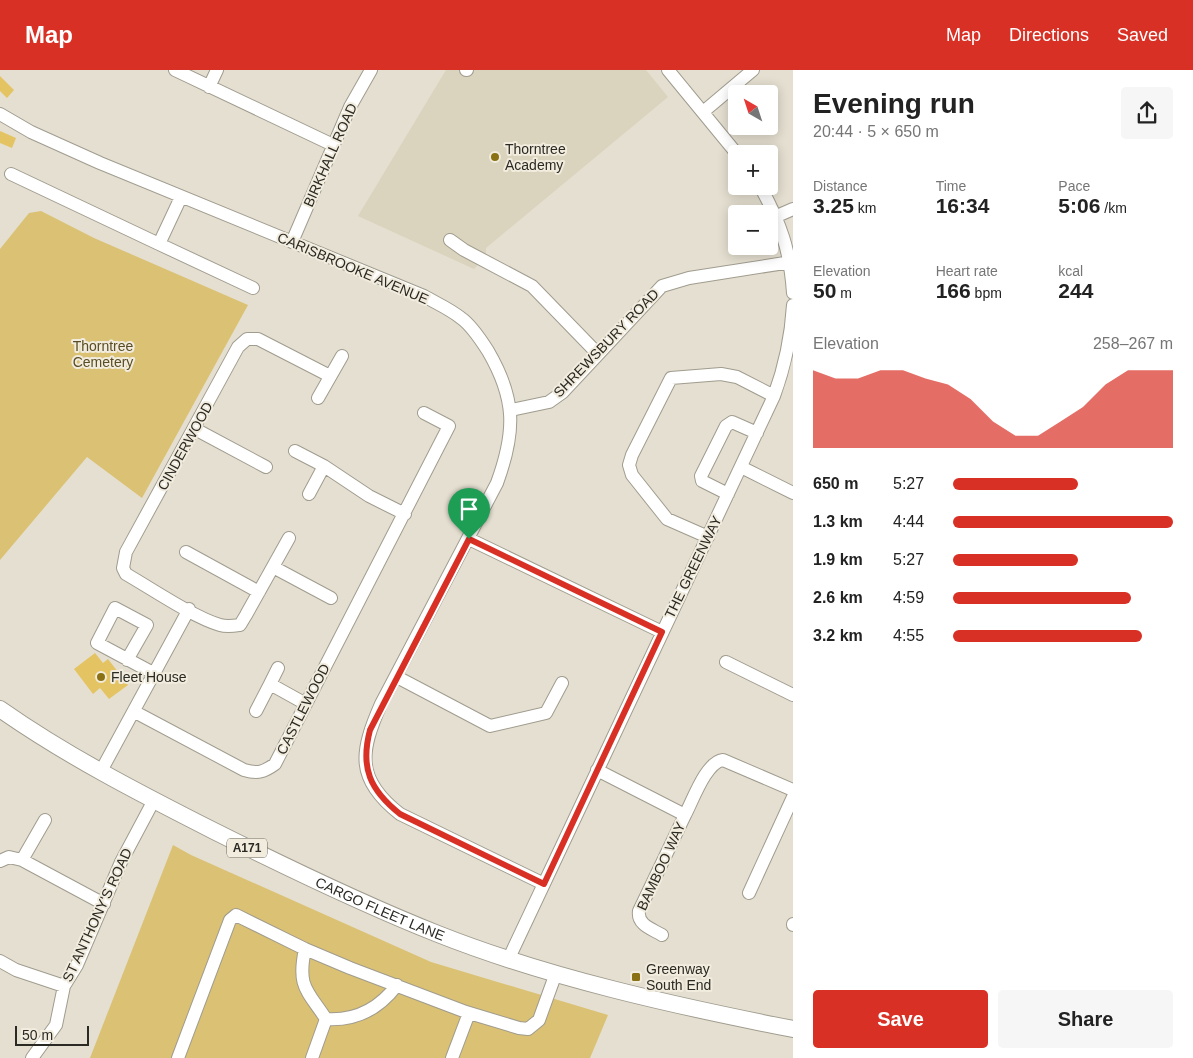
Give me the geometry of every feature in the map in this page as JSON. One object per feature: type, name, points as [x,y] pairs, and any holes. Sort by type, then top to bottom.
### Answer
[{"type":"main road","name":"CARGO FLEET LANE","points":[[2,713],[55,746],[154,800],[320,883],[439,934],[556,973],[692,1008],[793,1028]]},
{"type":"street","points":[[175,70],[333,145]]},
{"type":"street","points":[[210,87],[217,70]]},
{"type":"street","name":"BIRKHALL ROAD","points":[[292,242],[333,145],[371,70]]},
{"type":"street","points":[[668,70],[730,145]]},
{"type":"street","points":[[703,112],[753,70]]},
{"type":"street","name":"CARISBROOKE AVENUE","points":[[0,114],[31,132],[180,197],[424,296],[462,318],[483,343],[505,386],[511,410],[508,453],[497,483],[370,730],[365,750],[366,770],[384,801],[400,814],[544,884]]},
{"type":"street","points":[[11,174],[253,288]]},
{"type":"street","points":[[159,244],[180,197]]},
{"type":"street","points":[[778,216],[793,209]]},
{"type":"street","points":[[778,219],[791,262],[793,293]]},
{"type":"street","points":[[450,240],[464,250],[532,286],[598,354]]},
{"type":"street","name":"SHREWSBURY ROAD","points":[[511,410],[549,402],[563,392],[662,286],[689,278],[791,262]]},
{"type":"street","name":"THE GREENWAY","points":[[509,958],[774,396],[791,338],[793,305]]},
{"type":"street","name":"CINDERWOOD","points":[[259,592],[240,624],[220,625],[126,574],[123,559],[238,347],[247,339],[258,339],[330,376]]},
{"type":"street","points":[[318,398],[342,356]]},
{"type":"street","points":[[708,537],[667,520],[632,474],[629,465],[632,455],[671,378],[721,374],[736,377],[774,396]]},
{"type":"street","name":"CASTLEWOOD","points":[[135,712],[244,770],[256,773],[266,771],[275,764],[449,426],[424,413]]},
{"type":"street","points":[[728,494],[702,481],[702,476],[726,426],[732,422],[757,433]]},
{"type":"street","points":[[195,428],[266,467]]},
{"type":"street","points":[[295,451],[324,466],[369,496],[405,514]]},
{"type":"street","points":[[309,494],[324,466]]},
{"type":"street","points":[[741,468],[793,493]]},
{"type":"street","points":[[186,552],[259,592],[289,538]]},
{"type":"street","points":[[469,539],[662,632]]},
{"type":"street","points":[[273,566],[332,598]]},
{"type":"street","points":[[101,771],[135,712],[189,609]]},
{"type":"street","points":[[127,660],[155,674]]},
{"type":"street","points":[[726,662],[793,695]]},
{"type":"street","points":[[256,711],[278,668]]},
{"type":"street","points":[[397,677],[490,726],[546,713],[562,683]]},
{"type":"street","points":[[270,684],[306,704]]},
{"type":"street","name":"BAMBOO WAY","points":[[662,935],[644,925],[638,916],[639,911],[685,814],[709,769],[717,761],[723,760],[793,790]]},
{"type":"street","name":"BAMBOO WAY","points":[[597,770],[685,814]]},
{"type":"street","points":[[748,893],[793,798]]},
{"type":"street","name":"ST ANTHONY'S ROAD","points":[[32,1058],[56,1025],[64,986],[77,964],[121,862],[154,800]]},
{"type":"street","points":[[22,860],[45,820]]},
{"type":"street","points":[[0,861],[9,857],[22,860],[104,904]]},
{"type":"street","points":[[178,1058],[233,916],[244,918],[305,949],[469,1013],[519,1028],[534,1026],[539,1020],[556,973]]},
{"type":"street","points":[[305,949],[301,975],[306,993],[326,1019]]},
{"type":"street","points":[[2,965],[64,986]]},
{"type":"street","points":[[326,1019],[343,1019],[367,1012],[387,999],[397,985]]},
{"type":"street","points":[[452,1058],[469,1013]]},
{"type":"street","points":[[312,1058],[326,1019]]},
{"type":"shaded area","name":"Thorntree Academy","points":[[446,70],[646,70],[668,97],[486,248],[486,256],[474,269],[358,216]]},
{"type":"green space","name":"Thorntree Cemetery","points":[[41,211],[94,238],[248,305],[142,498],[87,457],[0,560],[0,249],[29,213]]},
{"type":"green space","points":[[173,845],[191,855],[431,962],[608,1015],[590,1058],[90,1058]]},
{"type":"building","points":[[0,76],[14,90],[7,98],[0,91]]},
{"type":"building","points":[[0,131],[16,138],[12,148],[0,143]]},
{"type":"building","name":"Fleet House","points":[[95,653],[103,663],[108,659],[128,685],[109,699],[100,688],[93,694],[74,669]]},
{"type":"place","name":"Thorntree Academy","points":[[495,157]]},
{"type":"place","name":"Fleet House","points":[[101,677]]},
{"type":"place","name":"Greenway South End","points":[[636,977]]},
{"type":"route","points":[[469,539],[662,632],[544,884],[400,814],[384,801],[366,770],[365,750],[370,730],[381,704],[469,539]]}]
